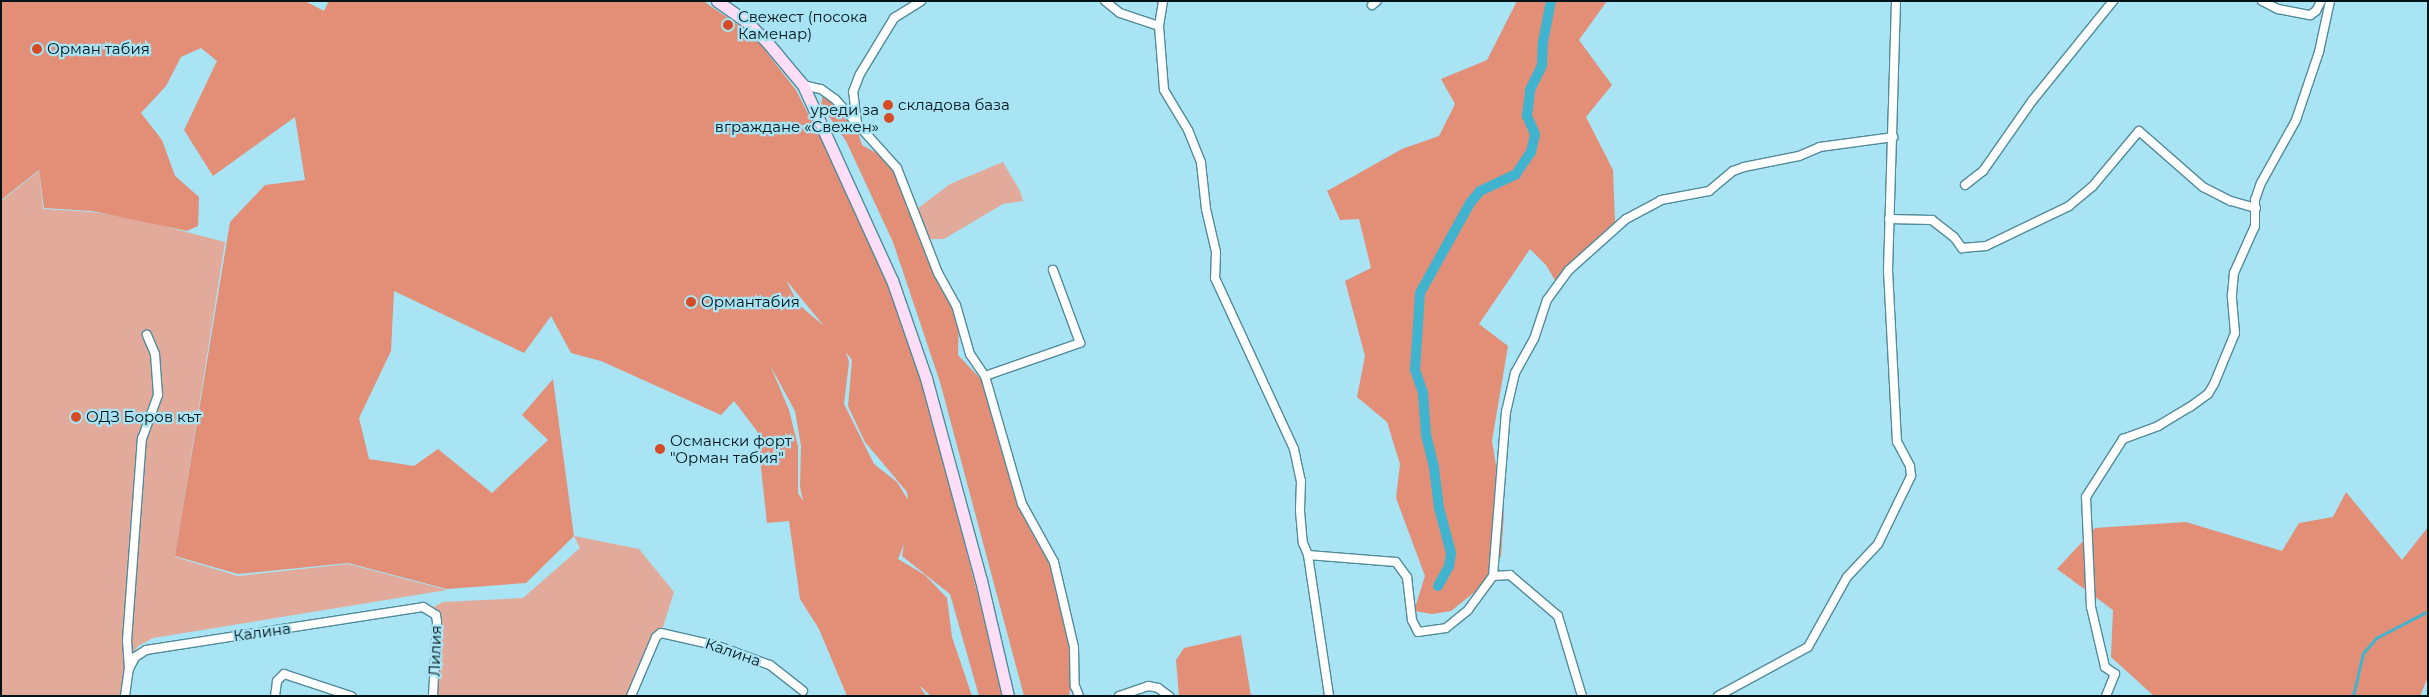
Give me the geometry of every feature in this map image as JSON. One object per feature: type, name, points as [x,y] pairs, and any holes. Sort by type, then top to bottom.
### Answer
[{"type":"street","points":[[717,1],[748,23],[803,85],[859,201],[892,280],[926,378],[980,580],[1008,696]]},
{"type":"street","points":[[858,125],[853,92],[860,74],[894,18],[921,1]]},
{"type":"street","points":[[1104,1],[1120,13],[1159,26]]},
{"type":"street","points":[[1163,1],[1159,26],[1164,90],[1188,130],[1201,163],[1206,209],[1216,252],[1215,278],[1286,429],[1298,465],[1301,531],[1308,555],[1329,696]]},
{"type":"street","points":[[1718,696],[1808,647],[1847,577],[1878,544],[1908,483],[1910,466],[1898,442],[1896,426],[1896,383],[1888,271],[1896,1]]},
{"type":"street","points":[[1965,186],[1983,171],[2032,101],[2113,1]]},
{"type":"street","points":[[2262,1],[2278,10],[2306,14],[2316,11],[2321,1]]},
{"type":"street","points":[[2106,696],[2116,674],[2105,667],[2091,607],[2086,497],[2123,438],[2158,426],[2208,394],[2214,384],[2235,333],[2232,295],[2234,272],[2255,226],[2261,183],[2296,120],[2319,52],[2330,1]]},
{"type":"street","points":[[803,85],[821,89],[858,125],[896,168],[938,273],[956,305],[970,354],[984,376],[1022,504],[1054,562],[1064,595],[1074,647],[1075,686],[1078,696]]},
{"type":"street","points":[[1889,219],[1932,220],[1954,237],[1962,248],[1986,246],[2069,206],[2092,187],[2139,131],[2203,187],[2231,201],[2256,208]]},
{"type":"street","points":[[1308,555],[1396,562],[1407,577],[1412,620],[1418,632],[1446,628],[1468,610],[1493,576],[1504,430],[1515,374],[1534,339],[1547,300],[1569,270],[1626,218],[1660,200],[1709,191],[1733,171],[1744,167],[1799,156],[1820,147],[1893,137]]},
{"type":"street","points":[[984,376],[1080,343],[1053,270]]},
{"type":"street","points":[[125,696],[129,669],[128,641],[142,439],[158,394],[155,354],[147,335]]},
{"type":"street","points":[[1493,576],[1510,575],[1539,596],[1558,616],[1582,696]]},
{"type":"street","name":"Калина","points":[[129,669],[136,657],[158,646],[423,607],[430,609]]},
{"type":"street","name":"Лилия","points":[[430,609],[437,622],[433,696]]},
{"type":"street","name":"Калина","points":[[631,696],[656,636],[661,633],[686,637],[770,664],[803,690]]},
{"type":"street","points":[[275,696],[276,680],[284,674],[351,696]]},
{"type":"street","points":[[1119,696],[1148,686],[1158,688],[1169,696]]},
{"type":"shaded area","points":[[1,1],[305,1],[324,11],[329,1],[703,1],[753,35],[796,90],[866,228],[919,369],[1004,696],[979,696],[950,594],[902,556],[904,544],[898,559],[925,575],[947,598],[952,637],[972,696],[931,696],[919,685],[926,696],[847,696],[819,629],[800,599],[789,521],[767,523],[757,431],[734,401],[721,415],[601,361],[571,353],[551,316],[524,353],[394,291],[391,351],[359,418],[369,459],[414,466],[438,449],[492,493],[548,440],[522,415],[553,379],[574,536],[526,583],[447,589],[348,563],[238,574],[175,556],[230,222],[265,185],[305,180],[295,117],[213,176],[184,130],[217,61],[201,48],[181,57],[166,86],[141,113],[162,140],[175,176],[199,197],[198,226],[187,231],[92,211],[44,208],[39,170],[1,200]],"holes":[[[786,280],[824,326],[798,304]],[[846,352],[852,360],[848,406],[865,442],[907,492],[908,500],[897,482],[874,464],[844,404],[849,362]],[[770,365],[795,411],[801,446],[800,487],[803,501],[798,493],[798,446],[789,410]]]},
{"type":"shaded area","points":[[1517,1],[1607,1],[1579,40],[1612,85],[1586,117],[1613,170],[1615,223],[1574,261],[1556,282],[1546,265],[1530,249],[1479,324],[1508,346],[1492,441],[1504,514],[1501,556],[1482,586],[1451,611],[1432,614],[1414,611],[1425,576],[1396,498],[1400,464],[1387,422],[1357,397],[1365,356],[1345,281],[1371,268],[1359,219],[1340,220],[1327,191],[1402,149],[1439,136],[1455,104],[1441,79],[1487,60]]},
{"type":"shaded area","points":[[823,94],[851,110],[862,145],[900,166],[932,248],[959,306],[958,355],[991,390],[1024,512],[1054,562],[1076,656],[1069,696],[1024,696],[940,382],[893,242],[846,141],[821,105]]},
{"type":"shaded area","points":[[1003,162],[1020,191],[1023,201],[1003,204],[944,239],[928,239],[917,209],[950,184]]},
{"type":"shaded area","points":[[39,171],[43,209],[92,212],[136,219],[225,242],[175,557],[238,576],[348,564],[447,590],[153,638],[138,646],[126,665],[122,696],[1,696],[1,201]]},
{"type":"shaded area","points":[[2346,492],[2402,560],[2428,527],[2428,677],[2420,696],[2154,696],[2111,657],[2113,610],[2057,569],[2095,528],[2186,522],[2282,551],[2299,523],[2333,517]]},
{"type":"shaded area","points":[[574,536],[639,549],[674,592],[661,633],[631,696],[433,696],[437,622],[430,609],[443,602],[523,598],[580,548]]},
{"type":"shaded area","points":[[1241,635],[1251,696],[1179,696],[1176,660],[1184,648]]},
{"type":"waterway","points":[[1438,586],[1449,566],[1451,553],[1439,508],[1434,467],[1426,434],[1423,393],[1415,370],[1420,293],[1470,203],[1480,191],[1516,174],[1531,152],[1535,134],[1527,116],[1530,90],[1542,65],[1543,42],[1551,1]]},
{"type":"waterway","points":[[2353,696],[2363,653],[2376,638],[2428,611]]},
{"type":"place","name":"Свежест (посока Каменар)","points":[[728,25]]},
{"type":"place","name":"Орман табия","points":[[37,49]]},
{"type":"place","name":"складова база","points":[[888,105]]},
{"type":"place","name":"уреди за вграждане «Свежен»","points":[[889,118]]},
{"type":"place","name":"Ормантабия","points":[[691,302]]},
{"type":"place","name":"ОДЗ Боров кът","points":[[76,417]]},
{"type":"place","name":"Османски форт \"Орман табия\"","points":[[660,449]]}]
